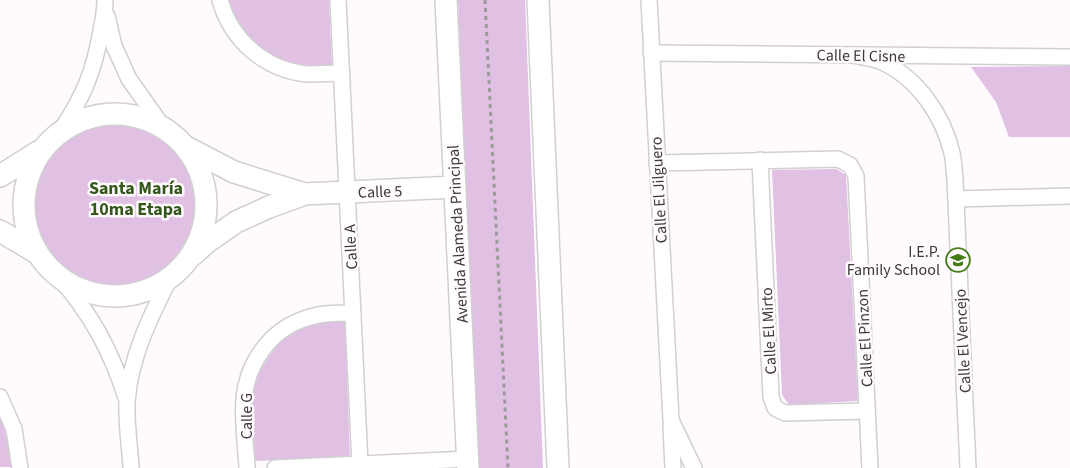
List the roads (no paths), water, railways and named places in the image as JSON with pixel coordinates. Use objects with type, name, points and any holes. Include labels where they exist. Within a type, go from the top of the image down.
[{"type":"street","points":[[220,0],[228,22],[236,35],[260,57],[290,71],[306,74],[342,72]]},
{"type":"street","name":"Calle A","points":[[338,0],[360,464]]},
{"type":"street","name":"Avenida Alameda Principal","points":[[446,0],[468,464]]},
{"type":"street","points":[[538,0],[558,468]]},
{"type":"street","name":"Calle El Jilguero","points":[[649,0],[671,420]]},
{"type":"street","points":[[105,5],[114,46],[129,79],[163,127]]},
{"type":"street","points":[[105,5],[96,60],[86,89],[62,129],[41,150],[32,164],[27,178],[23,209],[25,224],[37,253],[77,299],[102,337],[120,379],[127,402],[131,468]]},
{"type":"street","name":"Calle El Cisne","points":[[651,53],[1070,57]]},
{"type":"street","name":"Calle El Vencejo","points":[[853,55],[880,61],[916,87],[932,105],[945,129],[952,154],[956,199],[968,468]]},
{"type":"street","points":[[58,276],[84,291],[98,295],[113,296],[143,292],[157,286],[170,278],[190,257],[203,231],[206,202],[204,187],[194,159],[176,136],[163,127],[135,115],[105,114],[90,116],[62,129]]},
{"type":"street","name":"Calle 5","points":[[186,147],[234,172],[304,194]]},
{"type":"street","points":[[0,176],[41,150]]},
{"type":"street","name":"Calle El Pinzon","points":[[657,162],[838,159],[850,165],[856,176],[870,468]]},
{"type":"street","name":"Calle El Mirto","points":[[760,160],[771,397],[775,408],[785,413],[868,411]]},
{"type":"street","name":"Calle 5","points":[[190,257],[236,222],[304,194],[455,188]]},
{"type":"street","points":[[956,199],[1070,196]]},
{"type":"street","points":[[0,231],[37,253]]},
{"type":"street","points":[[127,402],[134,365],[144,330],[170,278]]},
{"type":"street","name":"Calle G","points":[[247,468],[243,402],[249,372],[256,358],[276,334],[296,322],[318,315],[353,313]]},
{"type":"street","points":[[0,397],[14,430],[20,468]]},
{"type":"street","points":[[671,420],[673,468]]},
{"type":"street","points":[[671,420],[694,468]]},
{"type":"street","points":[[275,468],[360,464],[468,464]]},
{"type":"place","name":"I.E.P. Family School","points":[[958,260]]},
{"type":"district","name":"Santa María 10ma Etapa","points":[[136,198]]}]
